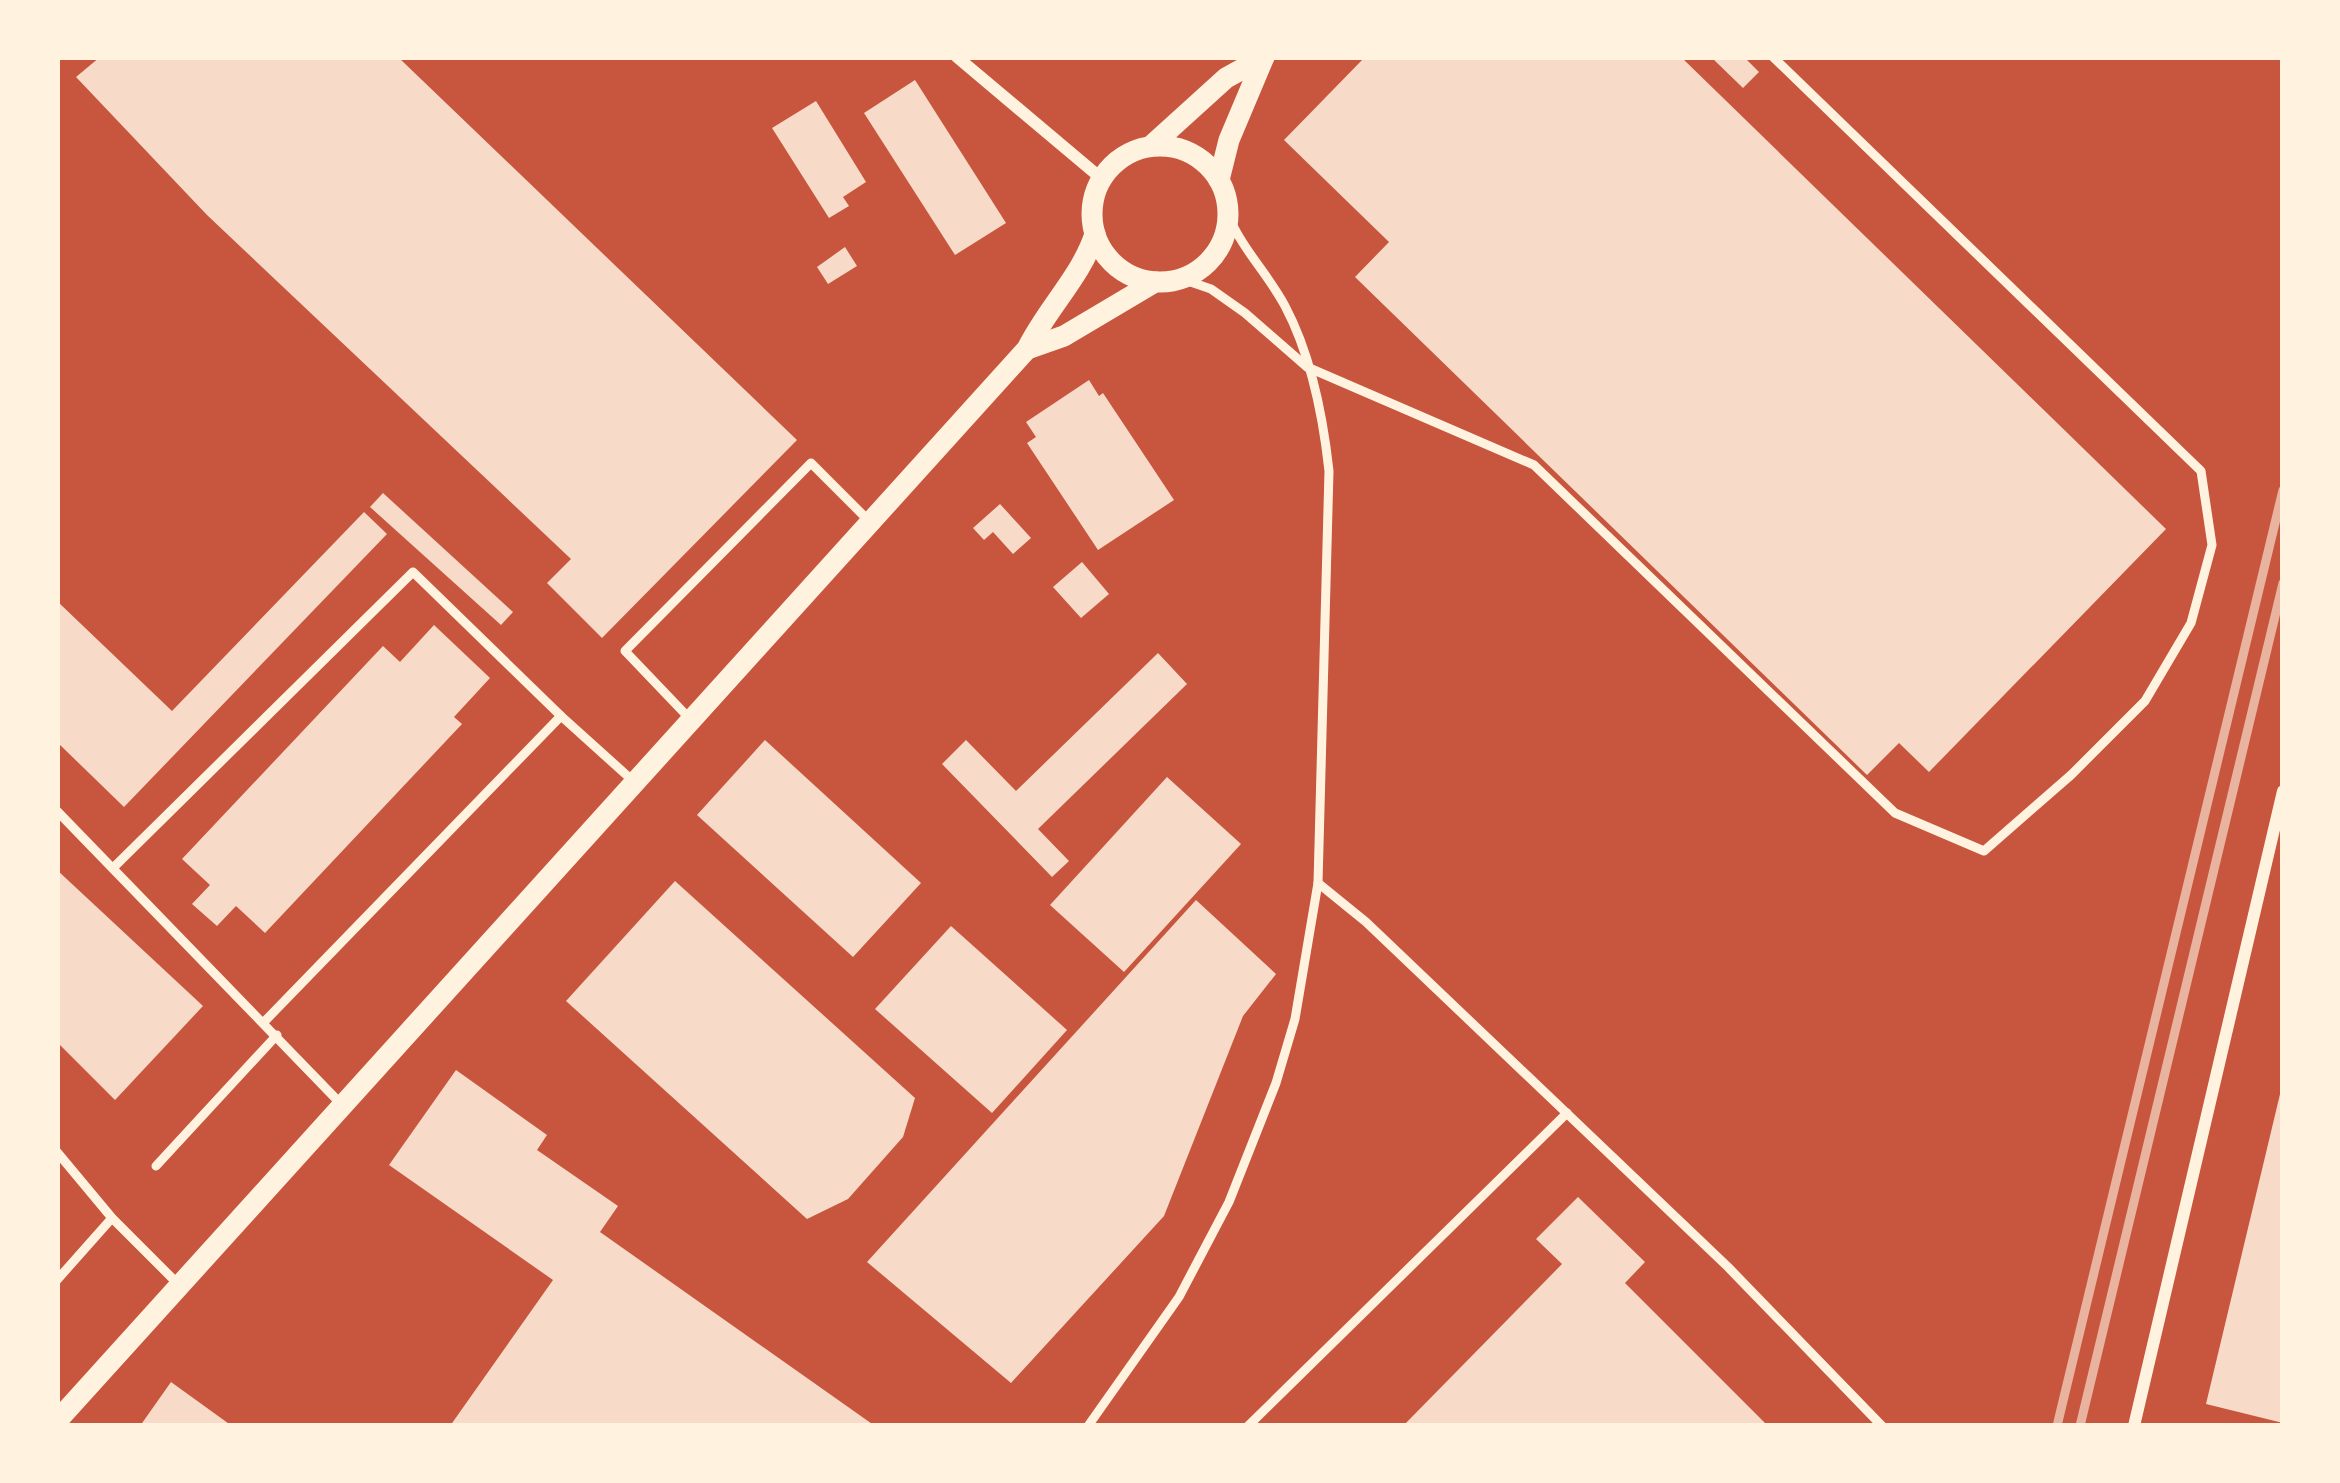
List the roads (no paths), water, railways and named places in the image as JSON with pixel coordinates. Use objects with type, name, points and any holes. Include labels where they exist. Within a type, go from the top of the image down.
[{"type":"street","points":[[956,57],[1102,179]]},
{"type":"street","points":[[1156,282],[1124,272],[1101,249],[1092,206],[1102,179],[1114,163],[1151,146],[1226,78],[1264,57]]},
{"type":"street","points":[[1027,349],[1064,336],[1156,282],[1182,279],[1215,255],[1229,217],[1220,180],[1229,140],[1264,57]]},
{"type":"street","points":[[1151,146],[1197,156],[1220,180]]},
{"type":"street","points":[[57,1420],[1027,349],[1043,317],[1081,268],[1095,234]]},
{"type":"street","points":[[2134,1426],[2283,791]]},
{"type":"lane","points":[[1182,279],[1210,289],[1245,313],[1307,367],[1534,465],[1895,813],[1984,851],[2071,775],[2145,700],[2191,623],[2212,545],[2201,471],[1773,57]]},
{"type":"lane","points":[[1088,1426],[1178,1297],[1229,1202],[1276,1083],[1295,1019],[1318,883],[1329,471],[1324,418],[1285,306],[1240,244],[1229,217]]},
{"type":"lane","points":[[691,719],[625,651],[812,463],[870,522]]},
{"type":"lane","points":[[112,868],[413,572],[634,782]]},
{"type":"lane","points":[[264,1022],[561,716]]},
{"type":"lane","points":[[57,811],[341,1104]]},
{"type":"lane","points":[[1318,883],[1366,922],[1728,1267],[1882,1426]]},
{"type":"lane","points":[[156,1166],[277,1035]]},
{"type":"lane","points":[[1248,1426],[1567,1113]]},
{"type":"lane","points":[[57,1152],[112,1218],[178,1284]]},
{"type":"lane","points":[[57,1280],[112,1218]]},
{"type":"railway","points":[[2057,1426],[2283,490]]},
{"type":"railway","points":[[2080,1426],[2283,583]]}]
